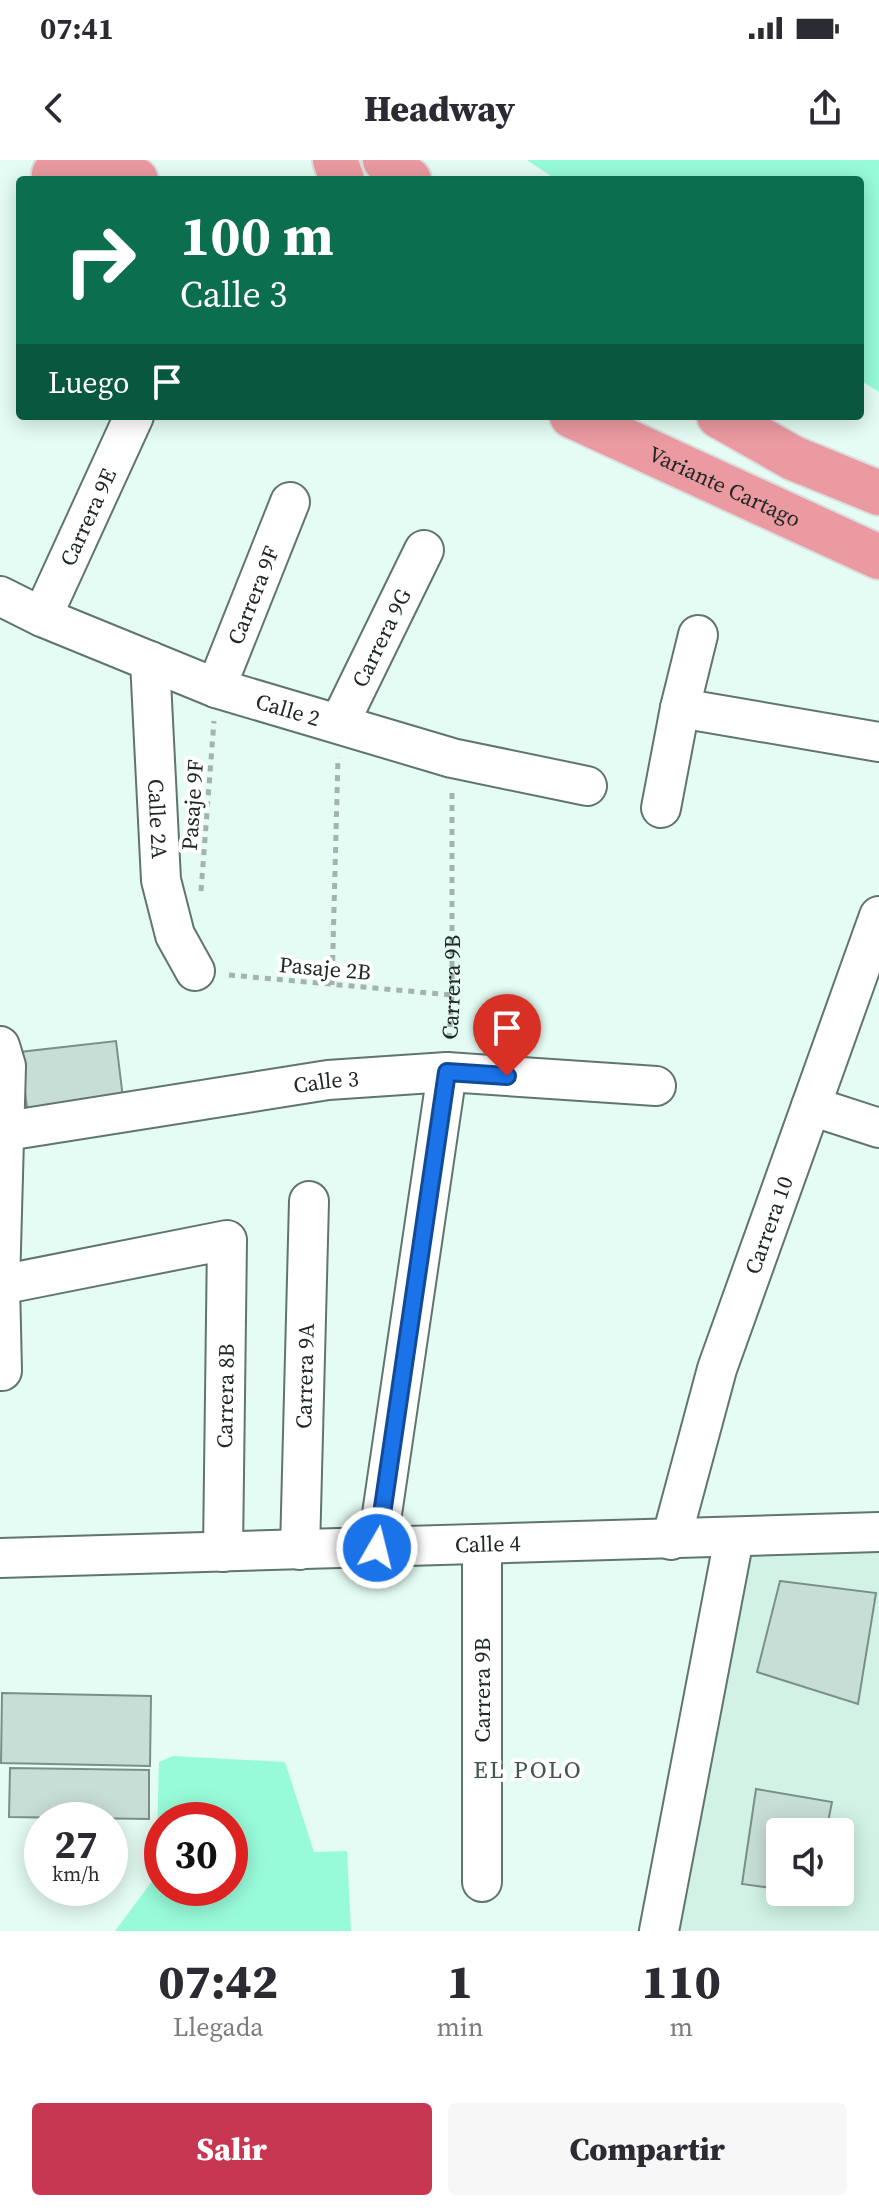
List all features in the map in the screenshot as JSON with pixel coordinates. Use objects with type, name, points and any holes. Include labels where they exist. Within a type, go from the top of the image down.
[{"type":"highway","points":[[385,160],[404,176]]},
{"type":"highway","points":[[48,171],[116,170],[128,176]]},
{"type":"highway","name":"Variante Cartago","points":[[581,420],[879,557]]},
{"type":"highway","points":[[726,420],[793,458],[879,493]]},
{"type":"street","name":"Carrera 9E","points":[[42,617],[132,420]]},
{"type":"street","name":"Carrera 9F","points":[[216,688],[290,502]]},
{"type":"street","name":"Carrera 9G","points":[[339,724],[424,550]]},
{"type":"street","name":"Calle 2","points":[[0,596],[42,617],[216,688],[452,758],[587,786]]},
{"type":"street","points":[[661,808],[698,635]]},
{"type":"street","name":"Calle 2A","points":[[150,661],[161,880],[175,935],[195,971]]},
{"type":"street","points":[[680,708],[879,742]]},
{"type":"street","name":"Carrera 10","points":[[671,1540],[717,1369],[879,916]]},
{"type":"street","points":[[0,1046],[6,1066],[0,1285],[2,1371]]},
{"type":"street","name":"Calle 3","points":[[3,1132],[328,1080],[447,1072],[656,1086]]},
{"type":"street","name":"Carrera 9B","points":[[377,1548],[447,1072]]},
{"type":"street","points":[[811,1106],[879,1128]]},
{"type":"street","name":"Carrera 9A","points":[[300,1550],[309,1201]]},
{"type":"street","name":"Carrera 8B","points":[[0,1285],[227,1240],[223,1552]]},
{"type":"street","name":"Calle 4","points":[[0,1558],[879,1532]]},
{"type":"street","points":[[659,1931],[734,1538]]},
{"type":"street","name":"Carrera 9B","points":[[482,1545],[482,1882]]},
{"type":"path","name":"Pasaje 9F","points":[[201,893],[216,688]]},
{"type":"path","points":[[332,985],[339,724]]},
{"type":"path","name":"Carrera 9B","points":[[447,1072],[452,995],[452,758]]},
{"type":"path","name":"Pasaje 2B","points":[[195,971],[452,995]]},
{"type":"shaded area","points":[[879,1532],[879,1931],[659,1931],[734,1538]]},
{"type":"green space","points":[[527,160],[879,160],[879,392],[864,383],[864,176],[551,176]]},
{"type":"green space","points":[[173,1756],[285,1762],[314,1852],[347,1851],[351,1931],[115,1931],[144,1892],[144,1906],[248,1906],[248,1802],[158,1802],[159,1762]]},
{"type":"building","points":[[116,1041],[123,1098],[27,1108],[20,1052]]},
{"type":"building","points":[[780,1581],[876,1593],[858,1704],[757,1672]]},
{"type":"building","points":[[2,1693],[151,1696],[150,1766],[1,1763]]},
{"type":"building","points":[[10,1768],[149,1770],[149,1802],[144,1802],[144,1819],[128,1819],[128,1802],[24,1802],[24,1817],[9,1817]]},
{"type":"building","points":[[756,1789],[832,1802],[829,1818],[766,1818],[766,1887],[742,1884]]},
{"type":"district","name":"EL POLO","points":[[528,1770]]},
{"type":"route","points":[[377,1548],[447,1072],[507,1076]]}]
